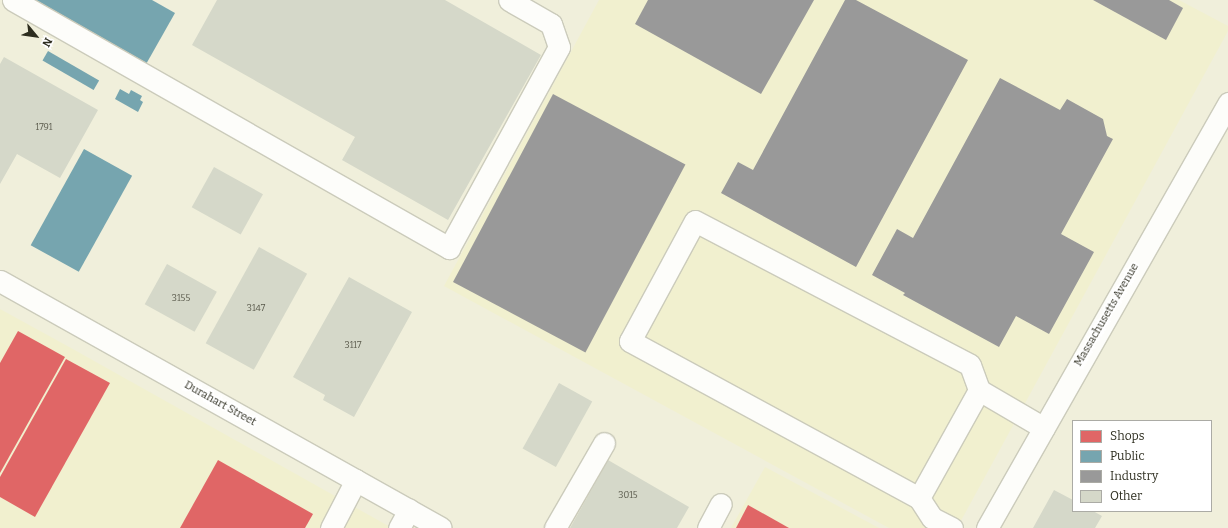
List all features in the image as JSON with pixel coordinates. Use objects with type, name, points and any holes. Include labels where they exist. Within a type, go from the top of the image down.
[{"type":"street","points":[[13,0],[449,248],[559,47],[551,24],[509,0]]},
{"type":"street","name":"Massachusetts Avenue","points":[[987,528],[1228,103]]},
{"type":"street","points":[[952,528],[932,518],[919,498],[630,341],[695,221],[970,365],[979,390],[1044,428]]},
{"type":"street","name":"Durahart Street","points":[[0,281],[441,528]]},
{"type":"street","points":[[919,498],[979,390]]},
{"type":"street","points":[[554,528],[604,443]]},
{"type":"street","points":[[330,528],[356,480]]},
{"type":"street","points":[[708,528],[721,504]]},
{"type":"street","points":[[399,528],[409,510]]},
{"type":"shaded area","points":[[599,0],[1179,0],[1228,26],[1228,31],[957,528],[889,528],[444,286]]},
{"type":"shaded area","points":[[0,309],[71,348],[392,528],[0,528]]},
{"type":"shaded area","points":[[765,467],[879,528],[731,528]]},
{"type":"building: Shops","points":[[18,331],[65,357],[0,473],[0,363]]},
{"type":"building: Shops","points":[[66,359],[110,383],[35,517],[0,497],[0,477]]},
{"type":"building: Shops","points":[[218,460],[313,514],[305,528],[180,528]]},
{"type":"building: Shops","points":[[748,505],[789,528],[736,528]]},
{"type":"building: Public","points":[[26,0],[152,0],[175,13],[145,66]]},
{"type":"building: Public","points":[[48,51],[99,80],[94,90],[42,61]]},
{"type":"building: Public","points":[[120,89],[129,94],[131,90],[142,96],[140,100],[143,102],[138,112],[115,99]]},
{"type":"building: Public","points":[[84,149],[132,176],[79,272],[31,245]]},
{"type":"building: Industry","points":[[648,0],[814,0],[761,94],[635,24]]},
{"type":"building: Industry","points":[[845,0],[856,0],[968,60],[856,267],[721,193],[738,162],[753,170]]},
{"type":"building: Industry","points":[[1093,0],[1169,0],[1183,8],[1166,40]]},
{"type":"building: Industry","points":[[1000,78],[1060,110],[1067,99],[1103,119],[1107,136],[1113,139],[1061,234],[1094,252],[1049,334],[1016,316],[999,347],[903,295],[905,293],[872,275],[897,229],[913,238]]},
{"type":"building: Industry","points":[[553,94],[685,164],[585,352],[453,282]]},
{"type":"building: Other","points":[[217,0],[445,0],[541,55],[448,220],[342,160],[355,137],[192,45]]},
{"type":"building: Other","points":[[4,57],[98,110],[60,178],[17,154],[0,184],[0,64]]},
{"type":"building: Other","points":[[214,167],[263,194],[241,234],[192,207]]},
{"type":"building: Other","points":[[259,247],[307,274],[254,370],[206,343]]},
{"type":"building: Other","points":[[167,264],[217,292],[195,332],[145,304]]},
{"type":"building: Other","points":[[349,277],[412,312],[354,417],[323,400],[325,395],[293,377]]},
{"type":"building: Other","points":[[559,383],[592,401],[556,467],[523,449]]},
{"type":"building: Other","points":[[608,460],[689,507],[677,528],[570,528]]},
{"type":"building: Other","points":[[1054,490],[1072,499],[1072,512],[1095,512],[1102,516],[1095,528],[1033,528]]}]
